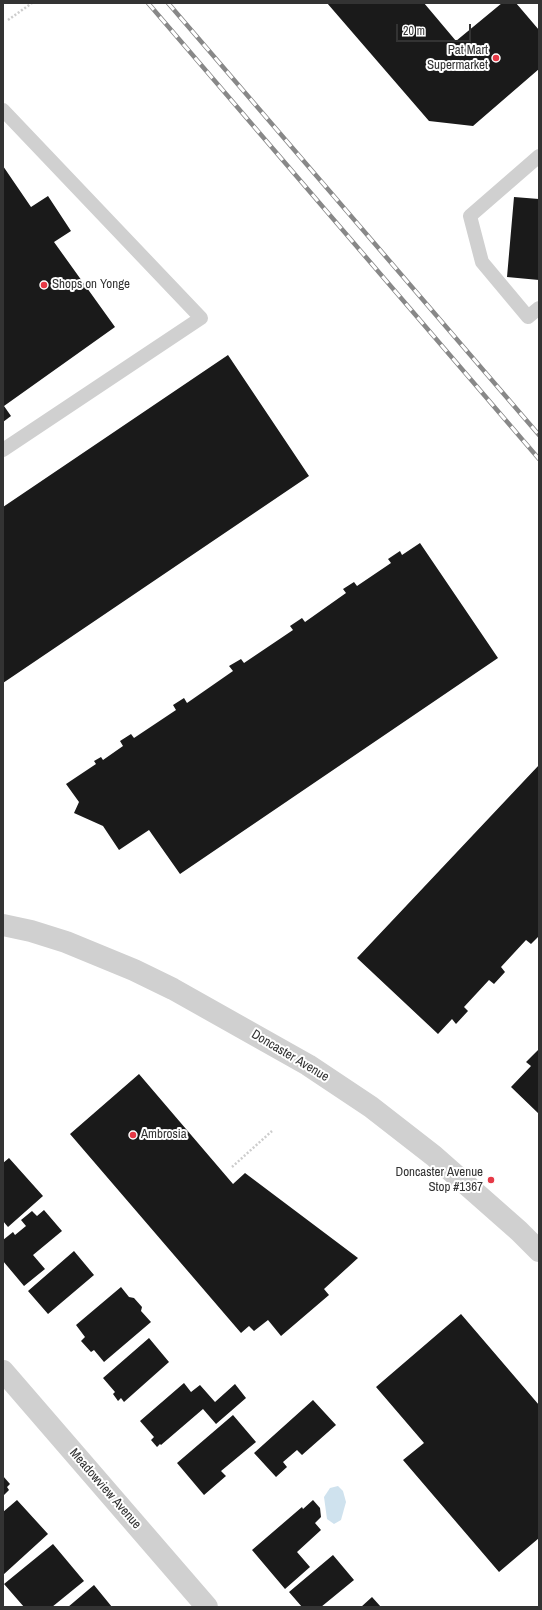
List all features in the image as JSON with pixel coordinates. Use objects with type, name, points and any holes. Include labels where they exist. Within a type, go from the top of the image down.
[{"type":"street","name":"Doncaster Avenue","points":[[3,925],[31,931],[66,942],[134,970],[173,989],[308,1066],[370,1106],[434,1156],[519,1231],[539,1251]]},
{"type":"street","name":"Meadowview Avenue","points":[[3,1370],[207,1607]]},
{"type":"lane","points":[[3,450],[201,318],[4,114]]},
{"type":"lane","points":[[539,156],[470,216],[482,262],[528,317],[539,308]]},
{"type":"path","points":[[8,20],[32,3]]},
{"type":"path","points":[[232,1167],[272,1131]]},
{"type":"water","points":[[338,1486],[343,1491],[346,1502],[341,1520],[334,1524],[327,1519],[324,1497],[330,1488]]},
{"type":"building","points":[[327,3],[424,3],[456,41],[502,3],[516,3],[539,30],[539,69],[473,126],[429,121]]},
{"type":"building","name":"Shops on Yonge","points":[[3,166],[31,207],[48,196],[71,231],[54,242],[115,327],[4,406],[11,416],[3,422]]},
{"type":"building","points":[[514,197],[539,199],[539,280],[507,277]]},
{"type":"building","points":[[228,355],[309,476],[3,683],[3,507]]},
{"type":"building","points":[[420,543],[498,658],[180,874],[149,830],[119,850],[103,826],[74,813],[79,802],[66,784],[96,764],[94,761],[101,757],[103,760],[123,746],[120,741],[131,734],[134,738],[176,710],[173,705],[184,698],[187,703],[233,671],[229,666],[241,659],[244,663],[293,630],[290,626],[302,618],[305,622],[346,593],[343,589],[354,582],[357,586],[391,563],[388,559],[400,551],[402,555]]},
{"type":"building","points":[[539,765],[539,936],[531,944],[526,940],[501,967],[505,972],[494,984],[489,980],[464,1007],[468,1011],[456,1024],[452,1019],[438,1034],[357,958]]},
{"type":"building","points":[[539,1049],[539,1114],[511,1087],[531,1066],[526,1062]]},
{"type":"building","points":[[139,1074],[233,1184],[245,1173],[358,1258],[324,1289],[329,1295],[281,1336],[268,1320],[254,1331],[249,1326],[241,1333],[70,1134]]},
{"type":"building","points":[[9,1158],[43,1196],[8,1227],[3,1221],[3,1163]]},
{"type":"building","points":[[44,1210],[62,1231],[33,1255],[45,1269],[24,1286],[3,1261],[3,1240],[13,1232],[15,1235],[26,1226],[21,1220],[32,1211],[37,1216]]},
{"type":"building","points":[[74,1251],[94,1275],[48,1314],[28,1291]]},
{"type":"building","points":[[121,1287],[129,1297],[134,1298],[142,1307],[141,1311],[151,1322],[104,1362],[94,1350],[91,1352],[81,1341],[85,1337],[76,1325]]},
{"type":"building","points":[[461,1314],[539,1405],[539,1538],[499,1572],[403,1460],[424,1443],[376,1387]]},
{"type":"building","points":[[149,1338],[169,1362],[124,1402],[121,1398],[118,1401],[113,1394],[115,1392],[103,1378]]},
{"type":"building","points":[[184,1383],[191,1392],[200,1385],[215,1402],[235,1384],[246,1398],[216,1424],[203,1409],[157,1447],[151,1440],[154,1437],[140,1421]]},
{"type":"building","points":[[313,1400],[336,1425],[302,1455],[297,1450],[283,1462],[287,1467],[276,1477],[254,1453]]},
{"type":"building","points":[[233,1415],[256,1442],[221,1471],[226,1476],[204,1495],[177,1463]]},
{"type":"building","points":[[3,1476],[10,1484],[7,1487],[9,1490],[3,1496]]},
{"type":"building","points":[[17,1500],[48,1534],[3,1575],[3,1512]]},
{"type":"building","points":[[313,1500],[320,1508],[321,1517],[315,1523],[321,1530],[297,1552],[310,1567],[285,1589],[252,1550],[302,1507],[303,1509]]},
{"type":"building","points":[[53,1544],[84,1581],[52,1607],[24,1607],[4,1584]]},
{"type":"building","points":[[333,1555],[354,1580],[321,1607],[302,1607],[289,1592]]},
{"type":"building","points":[[94,1585],[112,1607],[68,1607]]},
{"type":"building","points":[[372,1597],[381,1607],[361,1607]]},
{"type":"railway","points":[[148,3],[539,459]]},
{"type":"railway","points":[[168,3],[539,435]]},
{"type":"place","name":"Pat Mart Supermarket","points":[[496,58]]},
{"type":"place","name":"Shops on Yonge","points":[[44,285]]},
{"type":"place","name":"Ambrosia","points":[[133,1135]]},
{"type":"place","name":"Doncaster Avenue Stop #1367","points":[[491,1180]]}]
